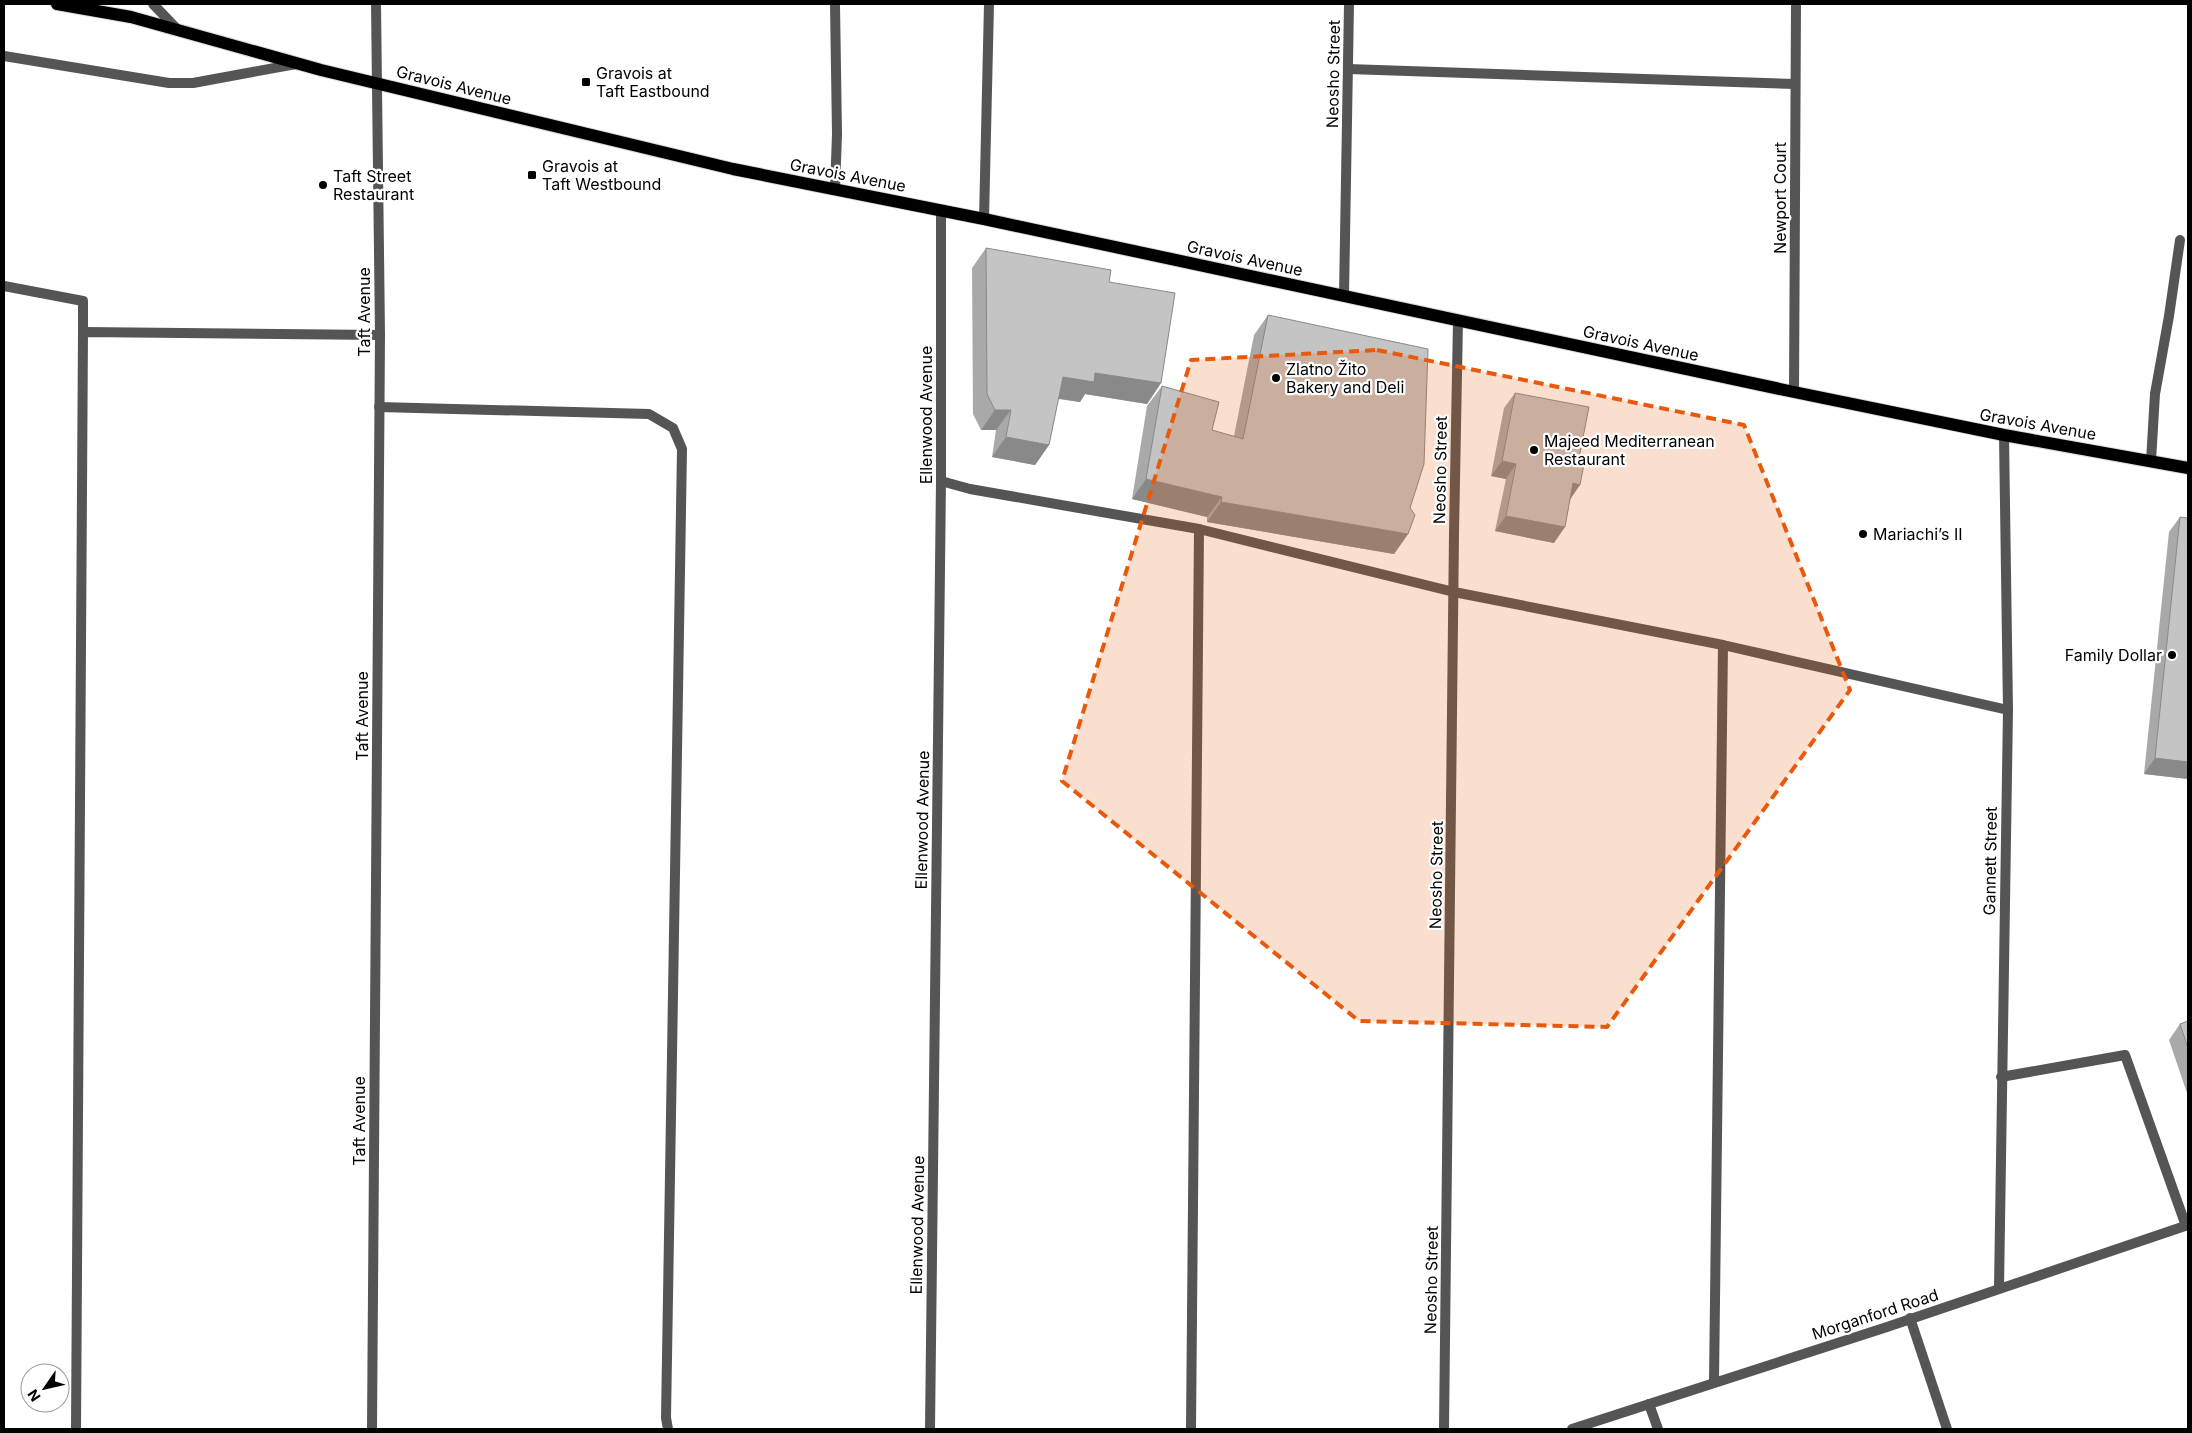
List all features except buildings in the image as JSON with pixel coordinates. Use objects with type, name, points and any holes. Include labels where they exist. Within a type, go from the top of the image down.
[{"type":"main road","name":"Gravois Avenue","points":[[57,4],[131,17],[375,83],[733,169],[984,219],[1794,392],[2004,435],[2188,468]]},
{"type":"street","points":[[153,4],[177,29]]},
{"type":"street","name":"Taft Avenue","points":[[372,1429],[380,335],[375,83],[376,4]]},
{"type":"street","points":[[835,4],[838,134],[835,189]]},
{"type":"street","points":[[984,219],[989,4]]},
{"type":"street","name":"Neosho Street","points":[[1344,296],[1349,4]]},
{"type":"street","name":"Newport Court","points":[[1794,392],[1796,4]]},
{"type":"street","name":"Gravois Avenue","points":[[4,56],[169,83],[193,83],[299,63]]},
{"type":"street","points":[[1348,69],[1796,84]]},
{"type":"street","name":"Ellenwood Avenue","points":[[930,1429],[942,481],[941,210]]},
{"type":"street","points":[[2150,461],[2154,394],[2169,316],[2180,240]]},
{"type":"street","points":[[4,286],[83,301],[76,1429]]},
{"type":"street","name":"Neosho Street","points":[[1444,1429],[1458,321]]},
{"type":"street","points":[[83,332],[380,335]]},
{"type":"street","points":[[379,406],[649,414],[673,428],[682,449],[666,1388],[668,1429]]},
{"type":"street","name":"Gannett Street","points":[[1999,1288],[2008,710],[2004,435]]},
{"type":"street","points":[[942,481],[970,489],[1200,528],[1454,592],[1723,645],[2008,710]]},
{"type":"street","points":[[1191,1429],[1200,528]]},
{"type":"street","points":[[1714,1382],[1723,645]]},
{"type":"street","points":[[2001,1078],[2125,1055],[2187,1225]]},
{"type":"street","name":"Morganford Road","points":[[1572,1429],[2187,1225]]},
{"type":"street","points":[[1910,1318],[1947,1429]]},
{"type":"street","points":[[1649,1404],[1658,1429]]},
{"type":"highlighted area","points":[[1377,350],[1744,425],[1850,690],[1607,1027],[1359,1021],[1062,781],[1191,360]]},
{"type":"place","name":"Gravois at Taft Eastbound","points":[[586,82]]},
{"type":"place","name":"Gravois at Taft Westbound","points":[[532,175]]},
{"type":"place","name":"Taft Street Restaurant","points":[[323,185]]},
{"type":"place","name":"Zlatno Žito Bakery and Deli","points":[[1276,378]]},
{"type":"place","name":"Majeed Mediterranean Restaurant","points":[[1534,450]]},
{"type":"place","name":"Mariachi’s II","points":[[1863,534]]},
{"type":"place","name":"Family Dollar","points":[[2172,655]]}]
